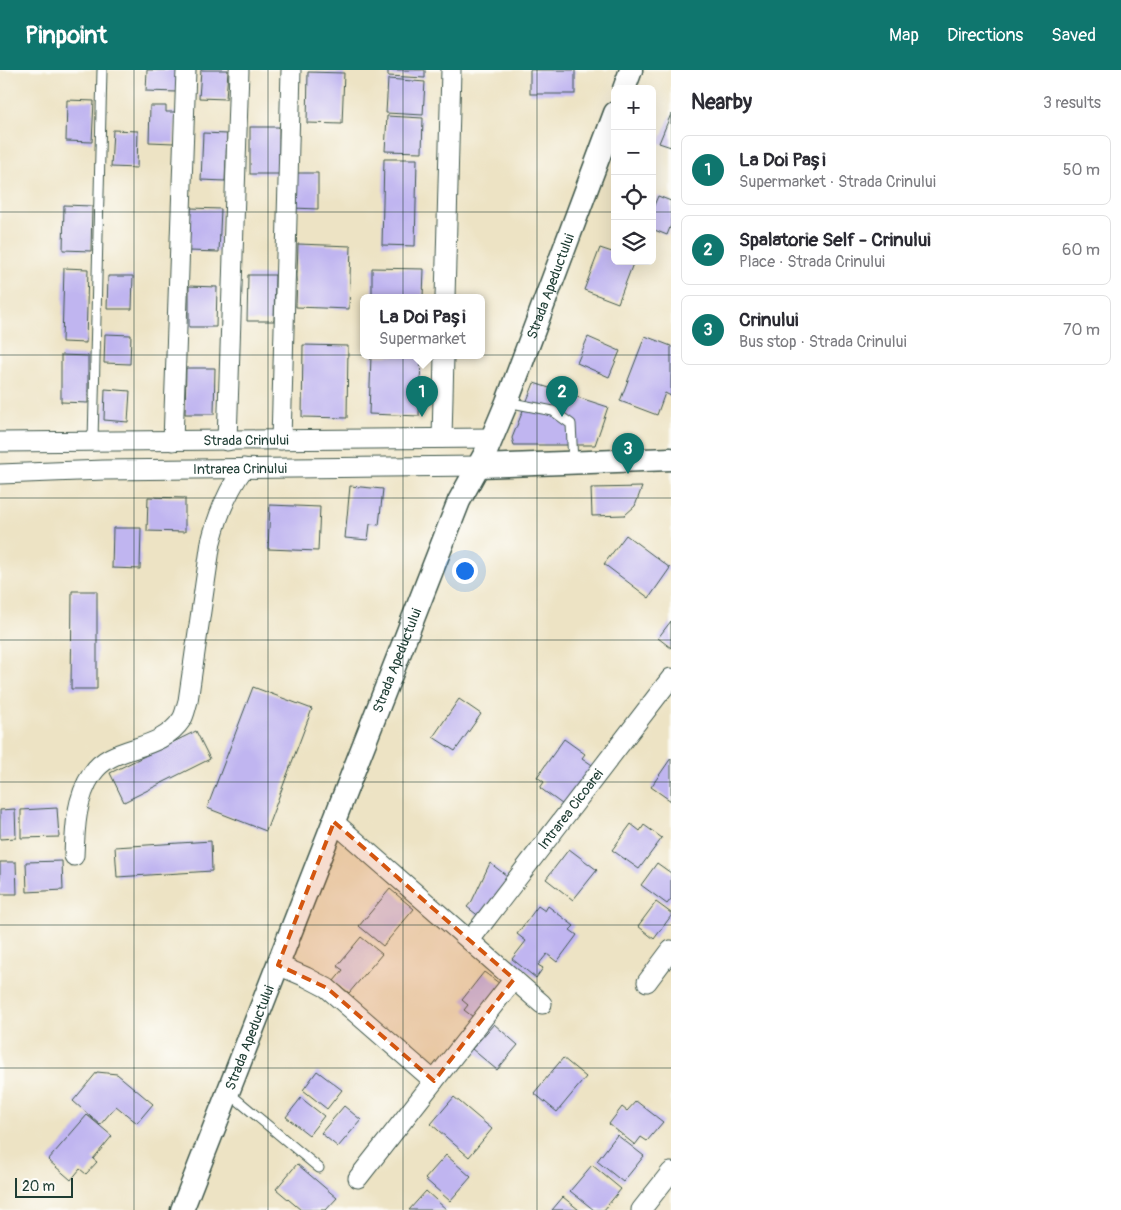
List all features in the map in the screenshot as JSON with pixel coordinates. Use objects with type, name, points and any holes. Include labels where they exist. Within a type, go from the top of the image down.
[{"type":"street","points":[[173,441],[186,70]]},
{"type":"street","points":[[227,441],[239,70]]},
{"type":"street","points":[[281,440],[291,70]]},
{"type":"street","points":[[445,294],[451,70]]},
{"type":"street","points":[[625,85],[631,70]]},
{"type":"street","name":"Strada Apeductului","points":[[182,1210],[459,501],[480,466],[507,402],[611,124]]},
{"type":"street","points":[[442,438],[444,359]]},
{"type":"street","name":"Strada Crinului","points":[[0,442],[492,438]]},
{"type":"street","points":[[480,466],[671,459]]},
{"type":"street","name":"Intrarea Crinului","points":[[0,474],[104,470],[480,466]]},
{"type":"street","points":[[74,856],[75,821],[82,795],[92,773],[106,759],[155,742],[172,732],[183,718],[188,701],[211,542],[217,516],[232,484],[244,468]]},
{"type":"street","name":"Intrarea Cicoarei","points":[[470,940],[671,678]]},
{"type":"street","points":[[334,822],[542,1004]]},
{"type":"street","points":[[647,982],[671,950]]},
{"type":"street","points":[[278,965],[327,988],[434,1081]]},
{"type":"street","points":[[358,1178],[514,979]]},
{"type":"street","points":[[641,1210],[671,1172]]},
{"type":"lane","points":[[93,441],[102,70]]},
{"type":"lane","points":[[507,402],[553,411],[571,424],[573,462]]},
{"type":"lane","points":[[229,1092],[319,1168]]},
{"type":"highlighted area","points":[[334,822],[514,979],[434,1081],[327,988],[278,965]]},
{"type":"building","points":[[147,70],[178,70],[177,92],[146,91]]},
{"type":"building","points":[[201,70],[228,70],[226,99],[199,98]]},
{"type":"building","points":[[388,70],[425,70],[425,78],[388,76]]},
{"type":"building","points":[[530,70],[575,70],[575,94],[530,94]]},
{"type":"building","points":[[308,72],[344,73],[342,124],[307,123]]},
{"type":"building","points":[[388,79],[425,82],[423,115],[386,113]]},
{"type":"building","points":[[67,100],[94,101],[92,142],[66,141]]},
{"type":"building","points":[[150,106],[166,106],[166,112],[176,112],[174,143],[149,142]]},
{"type":"building","points":[[671,114],[671,147],[659,143]]},
{"type":"building","points":[[387,116],[423,118],[422,152],[385,151]]},
{"type":"building","points":[[250,127],[279,127],[279,174],[250,174]]},
{"type":"building","points":[[113,130],[138,131],[137,168],[111,167]]},
{"type":"building","points":[[203,133],[227,134],[225,181],[201,180]]},
{"type":"building","points":[[384,159],[417,159],[415,246],[382,245]]},
{"type":"building","points":[[294,173],[318,173],[318,209],[293,208]]},
{"type":"building","points":[[658,196],[671,201],[671,225],[667,235],[656,231],[656,201]]},
{"type":"building","points":[[64,205],[92,206],[91,251],[63,250]]},
{"type":"building","points":[[191,208],[221,209],[219,252],[189,251]]},
{"type":"building","points":[[298,244],[351,246],[349,309],[296,307]]},
{"type":"building","points":[[600,248],[611,252],[611,265],[632,265],[618,303],[584,290]]},
{"type":"building","points":[[64,268],[88,269],[86,343],[62,342]]},
{"type":"building","points":[[372,268],[424,269],[423,294],[372,294]]},
{"type":"building","points":[[248,275],[275,275],[274,321],[247,321]]},
{"type":"building","points":[[108,276],[133,276],[132,309],[107,309]]},
{"type":"building","points":[[189,286],[217,287],[216,327],[189,327]]},
{"type":"building","points":[[105,334],[131,335],[130,364],[104,363]]},
{"type":"building","points":[[645,336],[671,346],[671,396],[665,393],[657,415],[620,401]]},
{"type":"building","points":[[588,337],[620,351],[609,377],[577,363]]},
{"type":"building","points":[[303,345],[348,346],[347,418],[302,417]]},
{"type":"building","points":[[61,355],[88,356],[88,403],[61,402]]},
{"type":"building","points":[[371,359],[421,359],[419,416],[369,414]]},
{"type":"building","points":[[186,368],[215,368],[214,414],[185,414]]},
{"type":"building","points":[[534,383],[608,407],[595,445],[514,445],[512,438]]},
{"type":"building","points":[[105,389],[130,391],[128,422],[104,420]]},
{"type":"building","points":[[350,486],[383,489],[379,525],[370,524],[368,540],[345,538]]},
{"type":"building","points":[[642,487],[635,506],[625,515],[592,516],[591,488]]},
{"type":"building","points":[[148,497],[185,498],[185,532],[147,531]]},
{"type":"building","points":[[270,505],[320,507],[318,551],[268,549]]},
{"type":"building","points":[[113,528],[141,528],[140,569],[112,568]]},
{"type":"building","points":[[626,535],[670,568],[649,598],[604,564]]},
{"type":"building","points":[[72,591],[97,591],[97,689],[71,689]]},
{"type":"building","points":[[671,621],[671,648],[658,638]]},
{"type":"building","points":[[253,687],[312,709],[266,831],[207,808]]},
{"type":"building","points":[[459,699],[481,714],[455,751],[433,737]]},
{"type":"building","points":[[196,731],[210,759],[124,802],[110,773]]},
{"type":"building","points":[[564,739],[585,754],[582,758],[595,767],[566,807],[540,788],[544,782],[537,777]]},
{"type":"building","points":[[671,758],[671,801],[651,787]]},
{"type":"building","points":[[57,808],[59,837],[21,838],[21,810]]},
{"type":"building","points":[[15,809],[16,838],[0,839],[0,810]]},
{"type":"building","points":[[631,824],[640,831],[644,825],[662,838],[639,869],[612,850]]},
{"type":"building","points":[[211,841],[212,871],[117,877],[115,847]]},
{"type":"building","points":[[569,849],[597,870],[573,900],[546,879]]},
{"type":"building","points":[[62,861],[63,890],[27,892],[26,862]]},
{"type":"building","points":[[0,862],[16,862],[17,894],[0,894]]},
{"type":"building","points":[[490,863],[511,879],[480,917],[467,907],[472,901]]},
{"type":"building","points":[[657,863],[671,873],[671,899],[667,904],[641,885]]},
{"type":"building","points":[[390,889],[414,909],[383,946],[359,926]]},
{"type":"building","points":[[656,902],[671,913],[671,916],[654,939],[638,926]]},
{"type":"building","points":[[538,906],[545,911],[548,906],[574,926],[570,930],[577,935],[557,962],[547,954],[538,965],[543,968],[536,978],[512,959],[526,941],[517,934]]},
{"type":"building","points":[[361,937],[382,954],[349,993],[334,981],[343,970],[337,966]]},
{"type":"building","points":[[484,972],[503,986],[477,1020],[464,1010],[468,1005],[462,1000]]},
{"type":"building","points":[[494,1024],[518,1045],[497,1070],[472,1049]]},
{"type":"building","points":[[563,1058],[586,1077],[557,1112],[534,1093]]},
{"type":"building","points":[[317,1071],[342,1090],[327,1109],[303,1090]]},
{"type":"building","points":[[97,1072],[117,1074],[153,1104],[137,1123],[116,1106],[100,1125],[73,1101]]},
{"type":"building","points":[[454,1097],[492,1129],[469,1157],[431,1124]]},
{"type":"building","points":[[301,1098],[324,1116],[309,1135],[286,1117]]},
{"type":"building","points":[[636,1101],[663,1122],[647,1141],[641,1137],[635,1145],[609,1124],[622,1107],[627,1111]]},
{"type":"building","points":[[344,1106],[361,1120],[338,1147],[321,1133]]},
{"type":"building","points":[[87,1115],[112,1136],[93,1159],[97,1162],[86,1174],[80,1169],[71,1180],[48,1160]]},
{"type":"building","points":[[617,1135],[644,1156],[623,1182],[597,1161]]},
{"type":"building","points":[[446,1155],[471,1177],[450,1201],[425,1179]]},
{"type":"building","points":[[297,1164],[337,1198],[326,1210],[301,1210],[276,1189]]},
{"type":"building","points":[[592,1165],[621,1189],[604,1210],[594,1210],[570,1191]]},
{"type":"building","points":[[426,1191],[447,1210],[409,1210]]},
{"type":"building","points":[[563,1197],[579,1210],[552,1210]]},
{"type":"place","name":"La Doi Pași","points":[[422,417]]},
{"type":"place","name":"Spalatorie Self - Crinului","points":[[562,417]]},
{"type":"place","name":"Crinului","points":[[628,474]]}]
